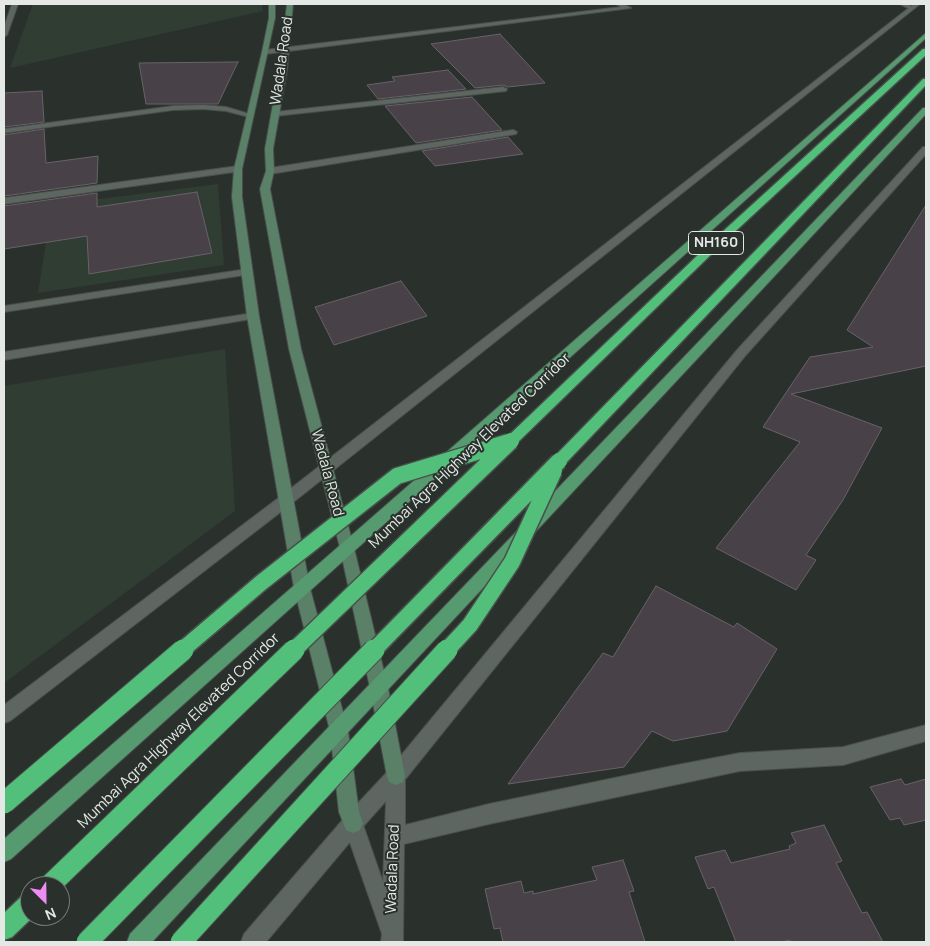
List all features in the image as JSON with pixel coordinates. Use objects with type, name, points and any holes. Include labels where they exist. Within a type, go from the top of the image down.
[{"type":"highway","name":"Mumbai Agra Highway Elevated Corridor","points":[[58,876],[723,237],[926,50]]},
{"type":"highway","name":"NH160","points":[[559,461],[926,81]]},
{"type":"highway","points":[[4,803],[262,582],[397,476],[511,441]]},
{"type":"highway","points":[[87,942],[559,461]]},
{"type":"highway","points":[[181,942],[470,625],[512,562],[559,461]]},
{"type":"highway","points":[[4,929],[20,914]]},
{"type":"main road","name":"Wadala Road","points":[[272,4],[272,18],[265,52],[238,169],[237,198],[253,316],[286,500]]},
{"type":"main road","name":"Wadala Road","points":[[290,4],[285,49],[268,149],[270,171],[265,189],[295,349],[347,548],[380,688],[396,776]]},
{"type":"main road","points":[[4,852],[926,35]]},
{"type":"main road","points":[[138,942],[926,110]]},
{"type":"main road","points":[[286,500],[302,588],[339,731],[349,812],[353,823]]},
{"type":"street","points":[[4,35],[15,4]]},
{"type":"street","points":[[265,52],[628,8],[619,4]]},
{"type":"street","points":[[4,716],[286,500],[911,5]]},
{"type":"street","points":[[275,114],[503,90]]},
{"type":"street","points":[[4,132],[173,108],[226,109],[249,115]]},
{"type":"street","points":[[270,171],[513,132]]},
{"type":"street","points":[[252,942],[353,823],[396,776],[741,353],[926,149]]},
{"type":"street","points":[[4,201],[238,169]]},
{"type":"street","points":[[4,310],[247,272]]},
{"type":"street","points":[[4,356],[253,316]]},
{"type":"street","points":[[394,837],[489,814],[740,762],[843,756],[926,732]]},
{"type":"street","name":"Wadala Road","points":[[392,938],[396,776]]},
{"type":"street","points":[[353,823],[392,938]]},
{"type":"shaded area","points":[[33,4],[262,4],[263,11],[10,68]]},
{"type":"shaded area","points":[[218,184],[224,265],[38,293],[52,205]]},
{"type":"shaded area","points":[[225,349],[235,511],[4,683],[4,386]]},
{"type":"building","points":[[500,34],[545,83],[475,88],[431,44]]},
{"type":"building","points":[[238,62],[218,104],[146,104],[139,63]]},
{"type":"building","points":[[448,70],[466,89],[378,99],[367,85],[395,81],[392,77]]},
{"type":"building","points":[[42,91],[44,122],[4,127],[4,93]]},
{"type":"building","points":[[472,97],[502,130],[416,143],[385,106]]},
{"type":"building","points":[[44,129],[46,163],[98,156],[97,183],[4,196],[4,135]]},
{"type":"building","points":[[508,137],[523,154],[435,166],[422,151]]},
{"type":"building","points":[[197,192],[212,253],[89,274],[87,236],[4,249],[4,206],[97,193],[97,207]]},
{"type":"building","points":[[926,205],[926,366],[791,394],[882,428],[843,500],[806,555],[816,560],[796,590],[716,548],[800,442],[763,427],[810,357],[873,347],[847,330]]},
{"type":"building","points":[[401,281],[427,316],[334,345],[315,307]]},
{"type":"building","points":[[656,586],[734,627],[737,623],[777,649],[727,731],[673,741],[652,731],[624,767],[508,784],[603,653],[613,657]]},
{"type":"building","points":[[901,779],[905,785],[926,779],[926,820],[904,825],[900,818],[890,820],[870,787]]},
{"type":"building","points":[[824,825],[842,861],[836,863],[862,913],[867,912],[883,942],[791,942],[790,940],[781,942],[736,942],[714,887],[708,889],[695,857],[725,850],[731,863],[790,849],[789,846],[796,843],[791,833]]},
{"type":"building","points":[[623,860],[634,891],[629,892],[645,942],[503,942],[500,928],[494,929],[485,889],[521,881],[524,893],[533,891],[533,894],[597,880],[592,867]]}]
